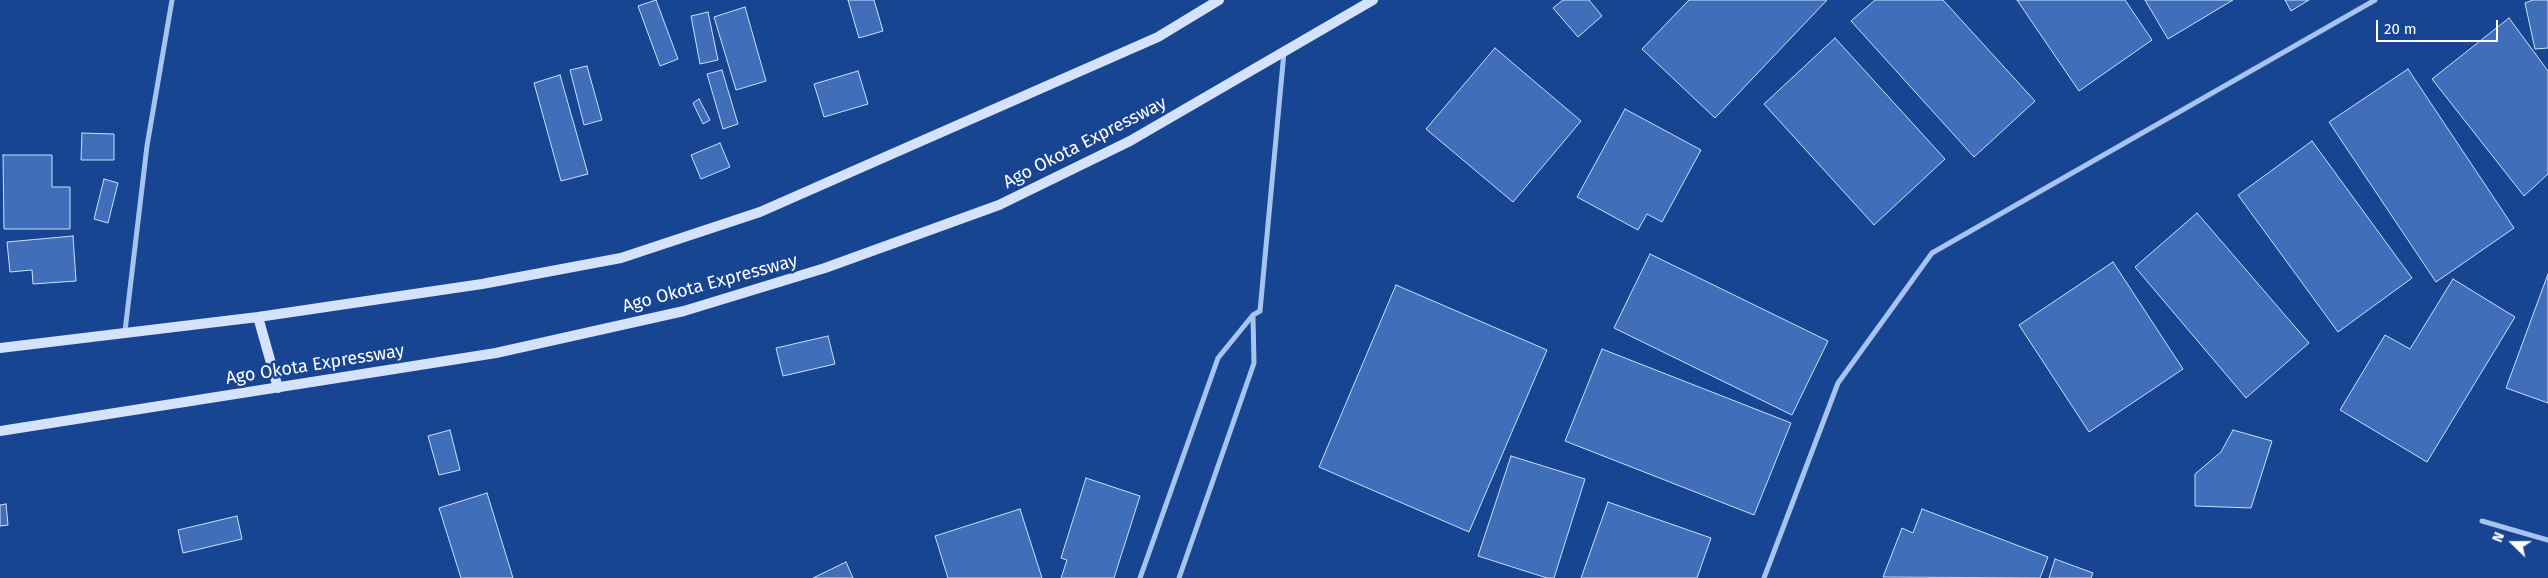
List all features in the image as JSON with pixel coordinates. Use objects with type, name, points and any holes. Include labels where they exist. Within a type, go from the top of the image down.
[{"type":"main road","points":[[0,348],[124,331],[258,316],[482,284],[621,258],[760,212],[1158,37],[1219,0]]},
{"type":"main road","name":"Ago Okota Expressway","points":[[0,431],[496,353],[684,311],[825,268],[999,205],[1130,141],[1372,0]]},
{"type":"main road","points":[[258,316],[278,388]]},
{"type":"street","points":[[124,331],[147,146],[172,0]]},
{"type":"street","points":[[1764,578],[1838,382],[1932,253],[2375,0]]},
{"type":"street","points":[[1140,578],[1218,358],[1253,315],[1260,310],[1284,51]]},
{"type":"street","points":[[1179,578],[1254,363],[1253,315]]},
{"type":"street","points":[[2482,521],[2548,540]]},
{"type":"building","points":[[656,0],[678,59],[660,66],[638,6]]},
{"type":"building","points":[[848,0],[874,0],[883,31],[859,38]]},
{"type":"building","points":[[1563,0],[1589,0],[1602,16],[1578,37],[1553,8]]},
{"type":"building","points":[[1689,0],[1827,0],[1715,118],[1642,49]]},
{"type":"building","points":[[1875,0],[1943,0],[2035,101],[1974,157],[1851,21]]},
{"type":"building","points":[[2017,0],[2125,0],[2152,40],[2079,91]]},
{"type":"building","points":[[2145,0],[2233,0],[2168,39]]},
{"type":"building","points":[[2285,0],[2309,0],[2291,11]]},
{"type":"building","points":[[2533,0],[2548,0],[2548,48],[2535,49],[2525,3]]},
{"type":"building","points":[[745,7],[766,81],[736,90],[714,17]]},
{"type":"building","points":[[708,12],[718,60],[700,64],[691,16]]},
{"type":"building","points":[[2509,18],[2548,71],[2548,174],[2524,196],[2432,79]]},
{"type":"building","points":[[1835,38],[1945,159],[1874,225],[1764,104]]},
{"type":"building","points":[[1495,48],[1581,121],[1513,202],[1426,129]]},
{"type":"building","points":[[587,66],[602,120],[584,125],[570,70]]},
{"type":"building","points":[[2408,69],[2514,228],[2436,282],[2329,122]]},
{"type":"building","points":[[722,70],[738,124],[723,129],[707,74]]},
{"type":"building","points":[[858,71],[868,104],[824,117],[814,84]]},
{"type":"building","points":[[560,75],[588,174],[561,181],[534,83]]},
{"type":"building","points":[[699,99],[710,120],[703,124],[693,103]]},
{"type":"building","points":[[1625,109],[1701,150],[1662,222],[1647,214],[1638,230],[1577,197]]},
{"type":"building","points":[[82,133],[114,134],[114,160],[81,160]]},
{"type":"building","points":[[2312,141],[2412,278],[2338,332],[2238,195]]},
{"type":"building","points":[[720,143],[730,167],[701,179],[691,155]]},
{"type":"building","points":[[3,155],[52,155],[52,187],[70,187],[70,229],[4,229]]},
{"type":"building","points":[[104,179],[118,183],[108,223],[94,219]]},
{"type":"building","points":[[2197,213],[2309,343],[2246,398],[2135,267]]},
{"type":"building","points":[[73,236],[76,281],[33,284],[32,270],[10,272],[7,242]]},
{"type":"building","points":[[1650,254],[1828,341],[1792,415],[1614,328]]},
{"type":"building","points":[[2113,262],[2183,369],[2089,432],[2019,325]]},
{"type":"building","points":[[2548,274],[2548,403],[2506,388]]},
{"type":"building","points":[[2453,279],[2515,317],[2427,462],[2340,410],[2385,335],[2410,349]]},
{"type":"building","points":[[1396,285],[1547,350],[1469,532],[1319,467]]},
{"type":"building","points":[[828,336],[835,364],[783,376],[776,348]]},
{"type":"building","points":[[1602,349],[1791,423],[1754,515],[1565,441]]},
{"type":"building","points":[[450,430],[460,470],[439,475],[428,436]]},
{"type":"building","points":[[2233,430],[2272,441],[2251,508],[2195,506],[2195,474],[2221,452]]},
{"type":"building","points":[[1511,456],[1585,479],[1554,578],[1547,578],[1478,556]]},
{"type":"building","points":[[1086,478],[1140,496],[1114,578],[1061,578],[1067,560],[1061,558]]},
{"type":"building","points":[[487,493],[513,578],[461,578],[439,508]]},
{"type":"building","points":[[1608,502],[1711,538],[1697,578],[1581,578]]},
{"type":"building","points":[[6,504],[8,525],[0,526],[0,505]]},
{"type":"building","points":[[1020,509],[1042,578],[948,578],[935,536]]},
{"type":"building","points":[[1922,509],[2048,557],[2040,578],[1883,577],[1902,528],[1913,533]]},
{"type":"building","points":[[237,516],[242,539],[183,553],[178,530]]},
{"type":"building","points":[[2055,559],[2093,573],[2091,578],[2049,578]]},
{"type":"building","points":[[846,562],[853,578],[813,578]]}]
